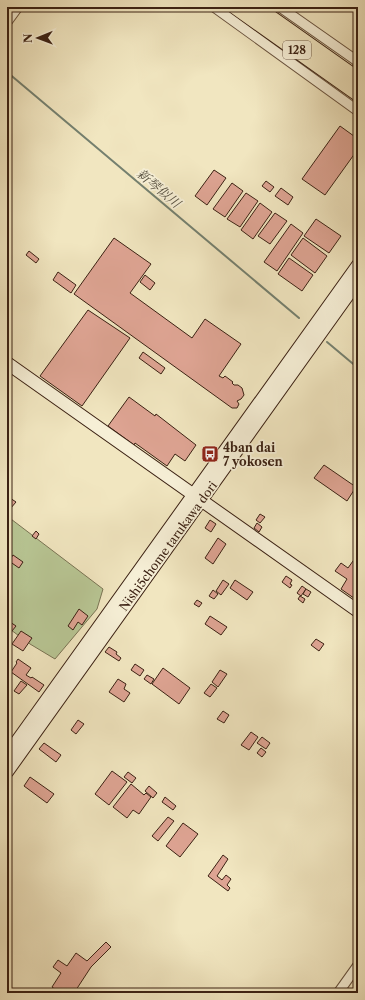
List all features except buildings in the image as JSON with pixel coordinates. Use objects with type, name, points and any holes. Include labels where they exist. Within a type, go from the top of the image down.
[{"type":"main road","name":"128","points":[[235,7],[358,94]]},
{"type":"main road","name":"128","points":[[256,7],[358,79]]},
{"type":"main road","name":"Nishi5chome tarukawa dori","points":[[7,772],[358,265]]},
{"type":"main road","name":"Nishi5chome tarukawa dori","points":[[7,755],[358,281]]},
{"type":"main road","points":[[7,363],[358,611]]},
{"type":"street","points":[[7,22],[18,7]]},
{"type":"street","points":[[214,7],[358,111]]},
{"type":"street","points":[[280,7],[357,61],[358,65]]},
{"type":"street","points":[[338,993],[358,965]]},
{"type":"green space","points":[[7,516],[103,589],[97,609],[55,659],[30,644],[7,627]]},
{"type":"waterway","name":"新琴似川","points":[[7,72],[299,318]]},
{"type":"waterway","name":"新琴似川","points":[[327,342],[358,368]]},
{"type":"place","name":"4ban dai 7 yokosen","points":[[210,454]]}]
